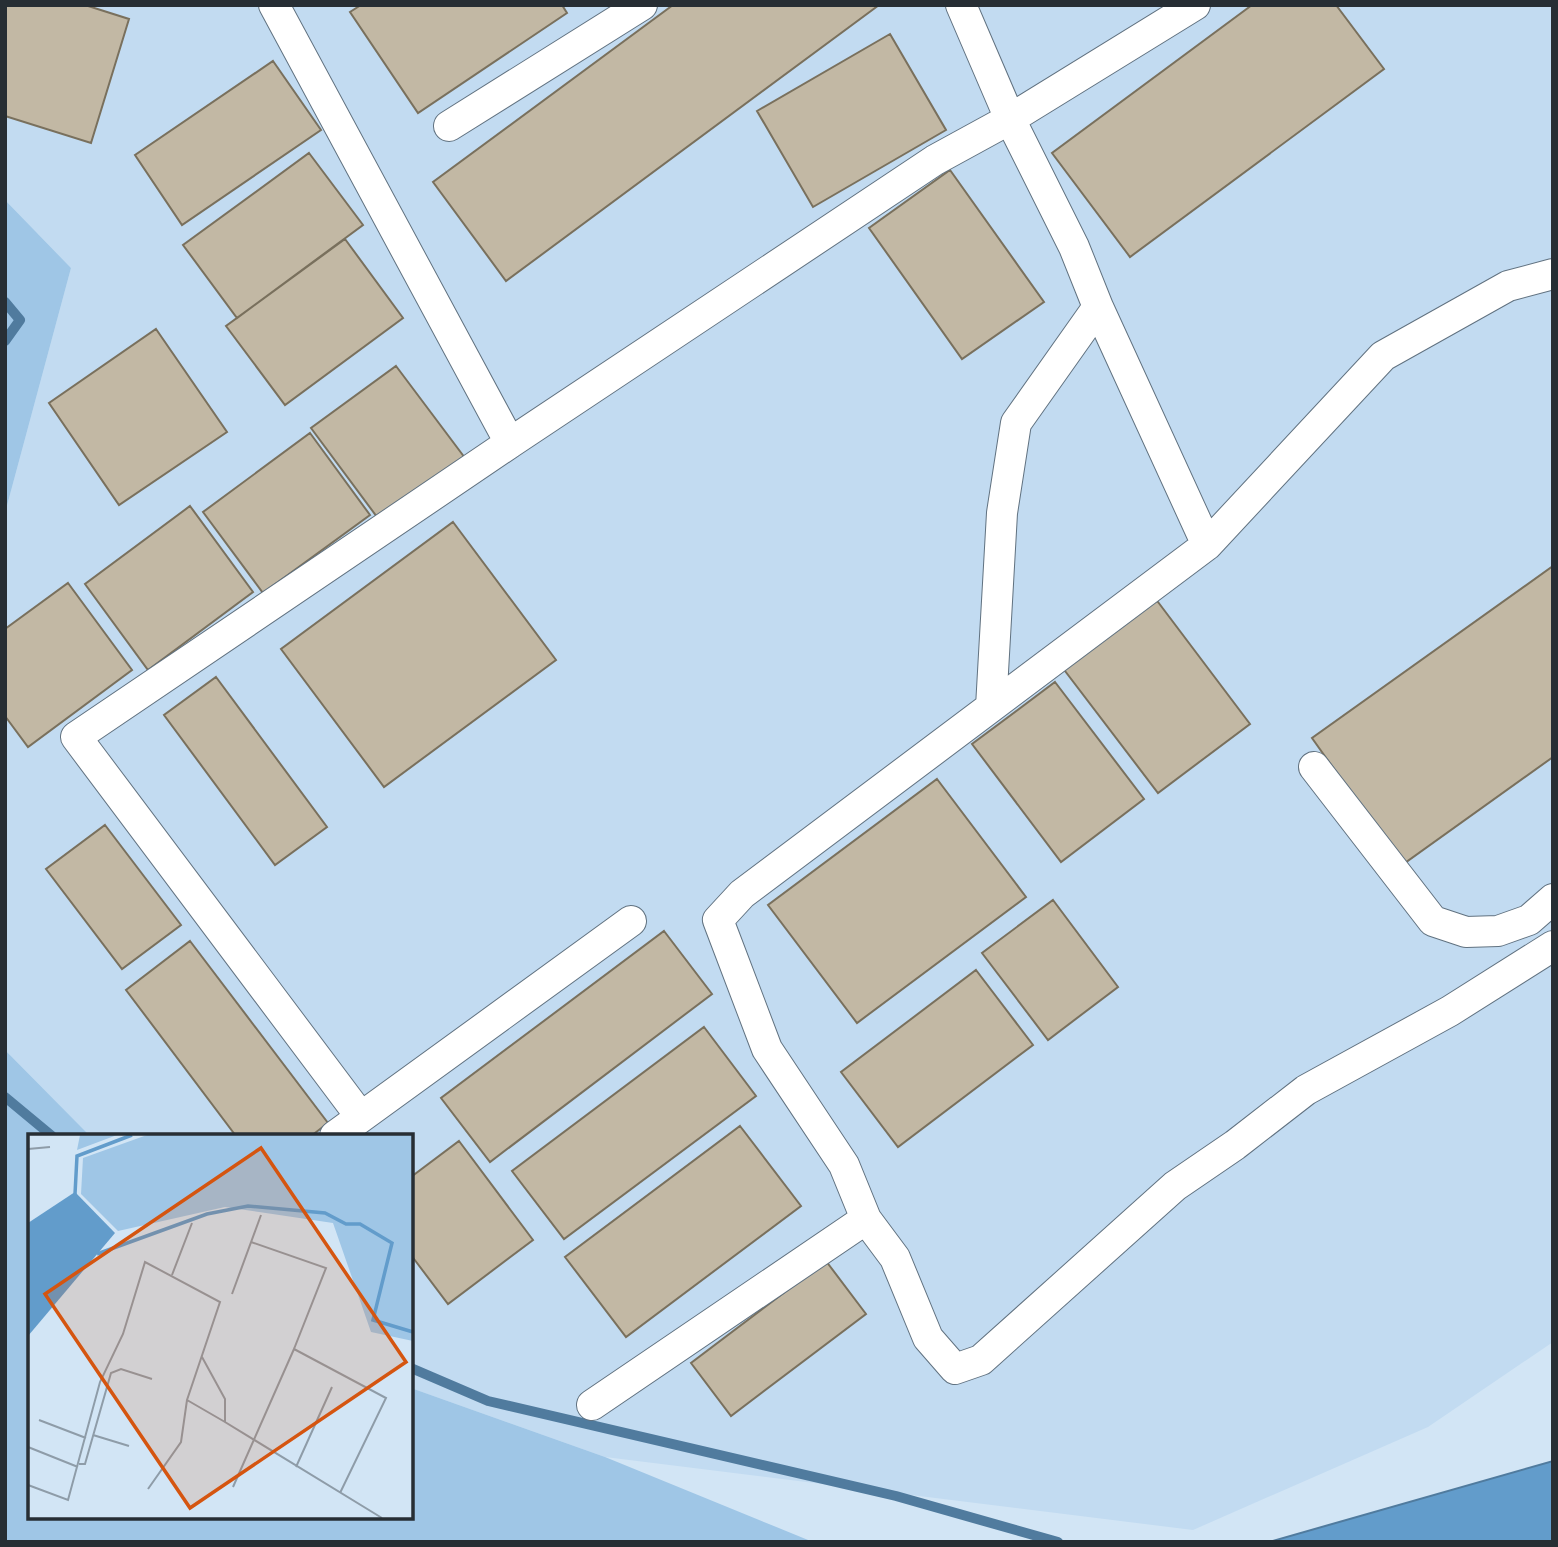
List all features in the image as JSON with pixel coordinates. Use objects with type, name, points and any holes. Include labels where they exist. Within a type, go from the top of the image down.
[{"type":"street","points":[[274,5],[510,443]]},
{"type":"street","points":[[449,126],[642,5]]},
{"type":"street","points":[[961,5],[1010,119],[1074,247],[1098,307],[1207,545]]},
{"type":"street","points":[[361,1116],[76,737],[935,160],[1010,119],[1195,5]]},
{"type":"street","points":[[1553,274],[1508,286],[1383,356],[1207,545],[742,894],[718,920],[767,1049],[844,1165],[866,1219],[895,1258],[928,1338],[956,1369],[981,1360],[1175,1186],[1235,1145],[1306,1090],[1450,1012],[1553,946]]},
{"type":"street","points":[[991,707],[1002,513],[1016,423],[1098,307]]},
{"type":"street","points":[[1314,767],[1433,921],[1466,932],[1497,931],[1528,920],[1553,899]]},
{"type":"street","points":[[338,1134],[631,921]]},
{"type":"street","points":[[592,1405],[866,1219]]},
{"type":"shaded area","points":[[5,5],[1553,5],[1553,1342],[1428,1427],[1193,1530],[605,1457],[413,1389],[413,1134],[88,1134],[5,1050],[5,513],[71,268],[5,200]]},
{"type":"shaded area","points":[[5,200],[71,268],[5,513]]},
{"type":"shaded area","points":[[5,1050],[88,1134],[28,1134],[28,1519],[413,1519],[413,1389],[605,1457],[813,1542],[5,1542]]},
{"type":"shaded area","points":[[1553,1461],[1553,1542],[1269,1542]]},
{"type":"building","points":[[5,5],[85,5],[129,19],[91,143],[5,116]]},
{"type":"building","points":[[361,5],[562,5],[567,13],[418,113],[350,12]]},
{"type":"building","points":[[673,5],[879,5],[506,281],[433,182]]},
{"type":"building","points":[[1252,5],[1336,5],[1384,69],[1130,257],[1052,153]]},
{"type":"building","points":[[890,34],[946,130],[813,207],[757,111]]},
{"type":"building","points":[[273,61],[321,130],[182,225],[135,155]]},
{"type":"building","points":[[309,153],[363,225],[237,318],[183,245]]},
{"type":"building","points":[[950,170],[1044,302],[962,359],[869,228]]},
{"type":"building","points":[[345,239],[403,318],[285,405],[226,326]]},
{"type":"building","points":[[156,329],[227,432],[119,505],[49,403]]},
{"type":"building","points":[[396,366],[465,458],[380,521],[311,428]]},
{"type":"building","points":[[310,433],[370,515],[263,593],[203,512]]},
{"type":"building","points":[[190,506],[253,592],[148,670],[85,584]]},
{"type":"building","points":[[453,522],[556,660],[384,787],[281,649]]},
{"type":"building","points":[[1553,566],[1553,757],[1402,865],[1312,738]]},
{"type":"building","points":[[68,583],[132,670],[28,747],[5,716],[5,629]]},
{"type":"building","points":[[1155,598],[1250,724],[1158,793],[1062,667]]},
{"type":"building","points":[[216,677],[327,827],[275,865],[164,715]]},
{"type":"building","points":[[1055,682],[1144,799],[1061,862],[972,744]]},
{"type":"building","points":[[937,779],[1026,897],[857,1023],[768,905]]},
{"type":"building","points":[[105,825],[181,925],[122,969],[46,869]]},
{"type":"building","points":[[1053,900],[1118,987],[1048,1040],[982,953]]},
{"type":"building","points":[[664,931],[712,994],[490,1162],[441,1098]]},
{"type":"building","points":[[190,941],[328,1123],[314,1134],[234,1134],[126,990]]},
{"type":"building","points":[[976,970],[1033,1045],[898,1147],[841,1072]]},
{"type":"building","points":[[704,1027],[756,1096],[564,1239],[512,1171]]},
{"type":"building","points":[[740,1126],[801,1206],[626,1337],[565,1257]]},
{"type":"building","points":[[459,1141],[533,1240],[448,1304],[413,1258],[413,1176]]},
{"type":"building","points":[[826,1261],[866,1314],[731,1416],[691,1363]]},
{"type":"waterway","points":[[5,302],[20,320],[5,341]]},
{"type":"waterway","points":[[5,1097],[50,1134]]},
{"type":"waterway","points":[[413,1369],[488,1401],[896,1496],[1058,1542]]}]
